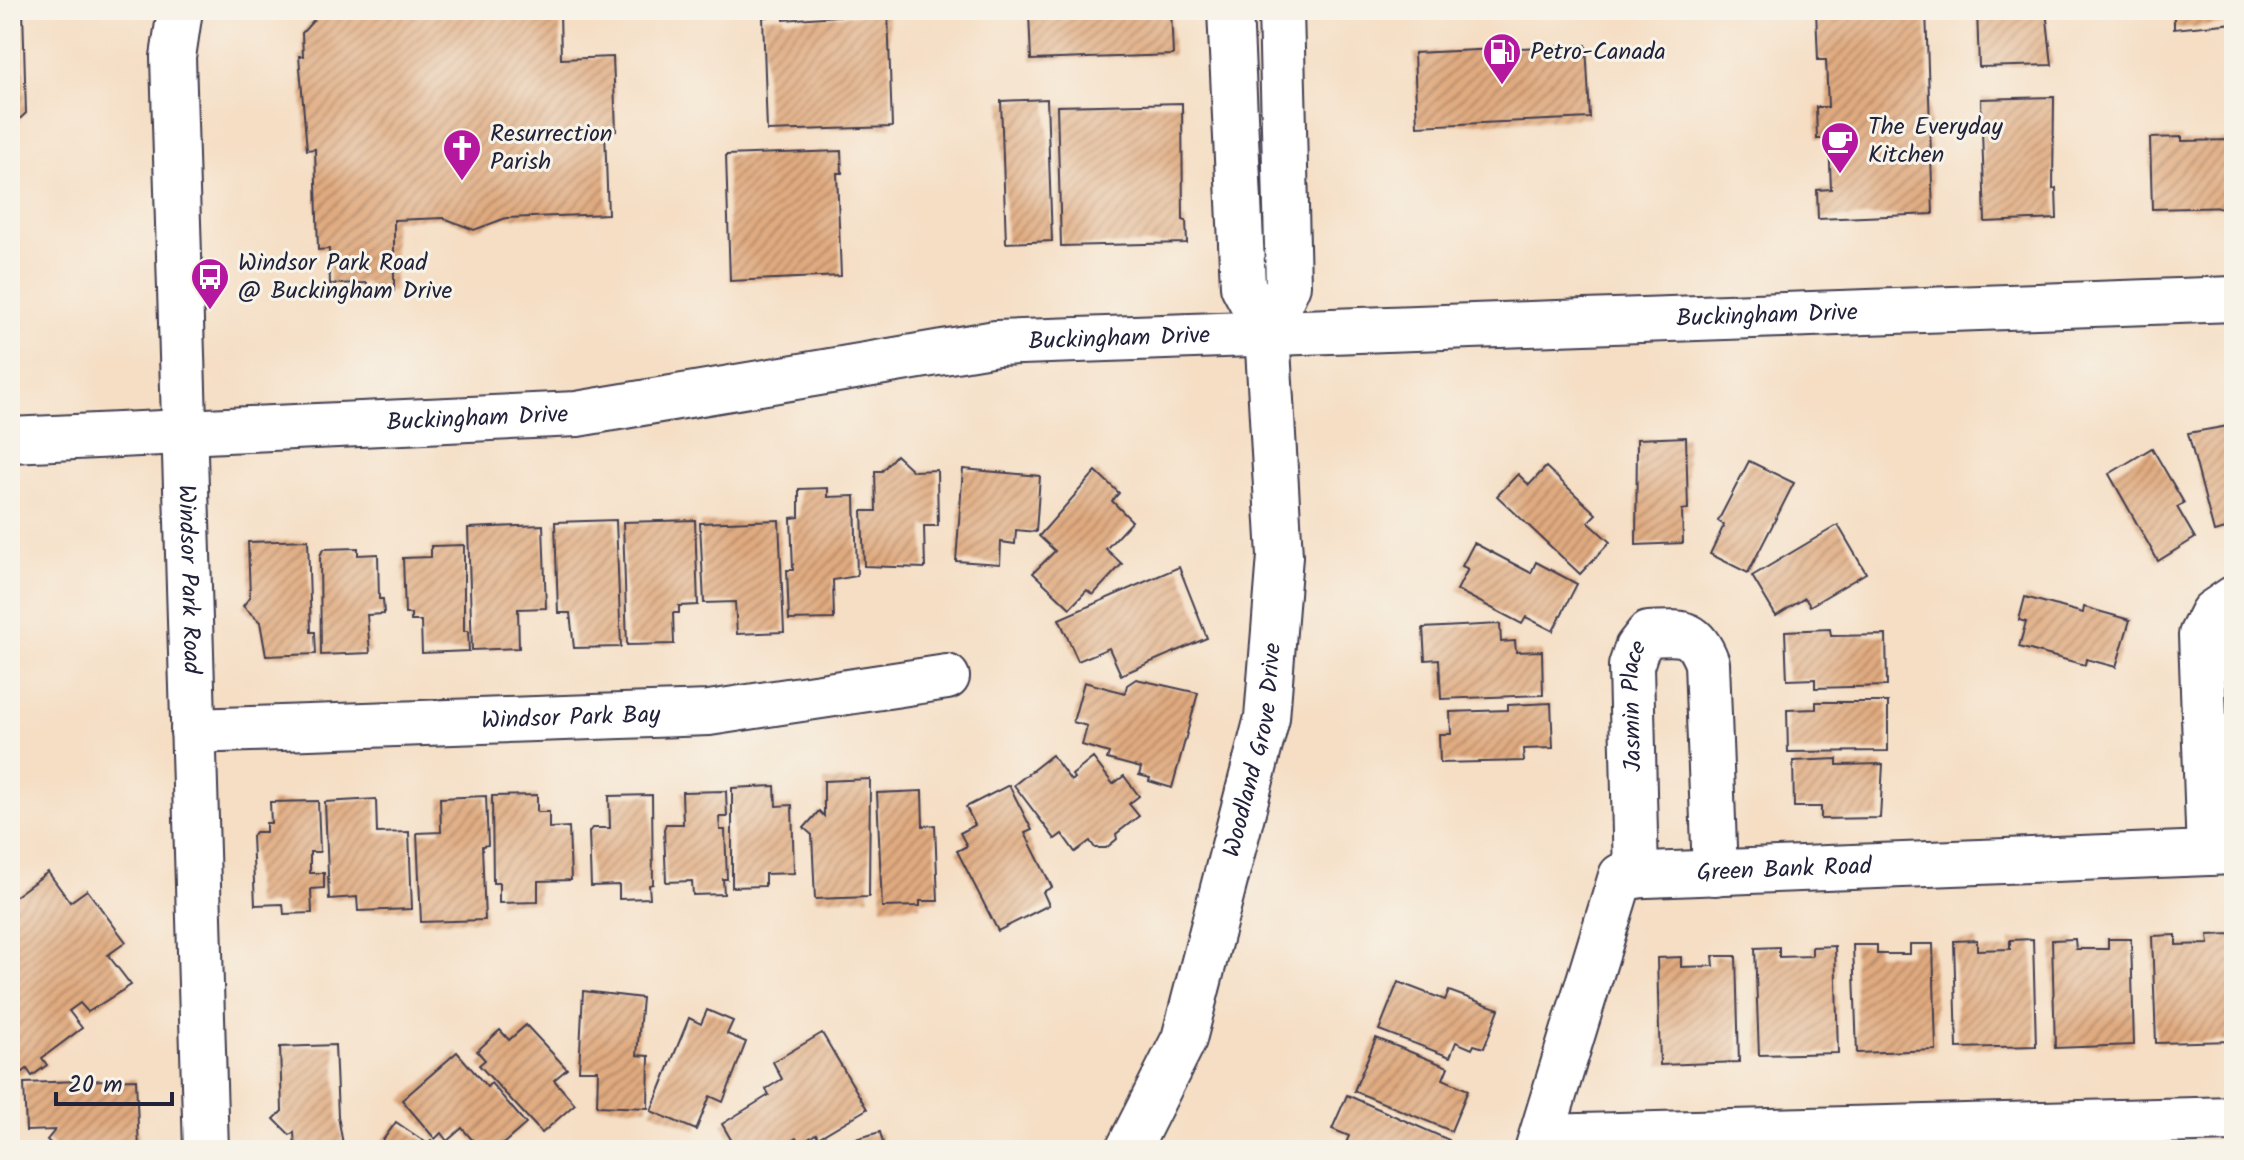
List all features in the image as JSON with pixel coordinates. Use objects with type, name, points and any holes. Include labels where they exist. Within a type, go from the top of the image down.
[{"type":"street","name":"Windsor Park Road","points":[[180,10],[173,57],[206,1150]]},
{"type":"street","name":"Woodland Grove Drive","points":[[1128,1150],[1184,1039],[1267,718],[1280,556],[1267,331],[1243,286],[1230,10]]},
{"type":"street","name":"Woodland Grove Drive","points":[[1267,331],[1288,285],[1281,10]]},
{"type":"street","name":"Buckingham Drive","points":[[10,440],[577,414],[996,343],[2234,299]]},
{"type":"street","points":[[2221,853],[2201,635],[2212,613],[2234,598]]},
{"type":"street","name":"Jasmin Place","points":[[1636,876],[1631,666],[1637,648],[1648,634],[1684,633],[1699,643],[1707,663],[1715,873]]},
{"type":"street","name":"Windsor Park Bay","points":[[193,731],[709,713],[947,677]]},
{"type":"street","name":"Green Bank Road","points":[[1636,876],[2221,853]]},
{"type":"street","points":[[1636,876],[1621,876],[1540,1144],[2234,1119]]},
{"type":"building","points":[[10,10],[23,10],[26,113],[10,128]]},
{"type":"building","name":"Resurrection Parish","points":[[353,10],[560,10],[561,59],[613,57],[616,131],[605,132],[608,214],[506,218],[474,230],[444,218],[394,220],[394,291],[368,292],[367,283],[330,284],[329,249],[318,250],[315,149],[307,150],[299,56],[303,56],[302,33],[320,13]]},
{"type":"building","points":[[1171,10],[1173,55],[1031,60],[1029,13]]},
{"type":"building","points":[[1816,10],[1926,10],[1933,214],[1818,219],[1817,190],[1831,189],[1829,139],[1817,139],[1816,107],[1828,107],[1826,60],[1818,60]]},
{"type":"building","points":[[1977,10],[2046,10],[2052,65],[1979,67]]},
{"type":"building","points":[[2174,10],[2234,10],[2234,23],[2174,29]]},
{"type":"building","points":[[888,12],[892,127],[767,131],[763,17],[784,16],[784,20]]},
{"type":"building","name":"Petro-Canada","points":[[1586,45],[1590,118],[1417,126],[1414,53]]},
{"type":"building","points":[[2054,97],[2053,189],[2056,188],[2057,219],[1985,222],[1981,99]]},
{"type":"building","points":[[1047,99],[1052,241],[1006,243],[1001,101]]},
{"type":"building","points":[[1182,103],[1183,220],[1186,221],[1187,243],[1061,246],[1057,106]]},
{"type":"building","points":[[2182,137],[2182,141],[2234,140],[2234,207],[2152,209],[2150,138]]},
{"type":"building","points":[[841,151],[842,173],[837,173],[841,276],[730,281],[726,155]]},
{"type":"building","points":[[2234,425],[2234,527],[2214,532],[2188,433]]},
{"type":"building","points":[[1686,437],[1688,509],[1682,510],[1683,543],[1636,545],[1637,439]]},
{"type":"building","points":[[2152,448],[2184,503],[2177,507],[2195,538],[2158,561],[2109,474]]},
{"type":"building","points":[[896,455],[913,471],[937,470],[938,526],[924,526],[925,568],[864,566],[862,511],[876,511],[875,471],[882,471]]},
{"type":"building","points":[[1749,461],[1794,483],[1748,573],[1710,554],[1724,525],[1718,521]]},
{"type":"building","points":[[1546,467],[1596,514],[1588,522],[1610,542],[1580,574],[1497,496],[1518,474],[1529,485]]},
{"type":"building","points":[[963,469],[1040,476],[1036,532],[1016,530],[1015,544],[1001,542],[1000,564],[956,561]]},
{"type":"building","points":[[1096,471],[1119,493],[1112,501],[1132,521],[1106,549],[1122,564],[1093,595],[1087,590],[1070,608],[1033,573],[1055,551],[1039,536]]},
{"type":"building","points":[[828,488],[828,497],[855,496],[857,576],[833,580],[834,619],[789,620],[787,570],[793,570],[791,518],[799,517],[799,489]]},
{"type":"building","points":[[616,520],[621,647],[574,648],[570,613],[558,613],[555,522]]},
{"type":"building","points":[[695,520],[698,605],[679,606],[679,613],[673,613],[674,644],[627,645],[623,522]]},
{"type":"building","points":[[779,520],[784,632],[737,634],[735,602],[704,603],[700,523]]},
{"type":"building","points":[[543,525],[546,608],[518,609],[519,648],[472,650],[468,528]]},
{"type":"building","points":[[1838,525],[1866,573],[1810,606],[1805,598],[1776,616],[1752,576]]},
{"type":"building","points":[[308,540],[311,632],[315,632],[316,654],[266,656],[260,622],[243,606],[250,597],[248,542]]},
{"type":"building","points":[[1474,543],[1531,573],[1536,562],[1577,584],[1553,631],[1526,617],[1522,624],[1457,590],[1468,569],[1462,566]]},
{"type":"building","points":[[464,545],[464,631],[468,631],[469,651],[422,653],[421,621],[411,621],[411,614],[405,614],[403,558],[431,557],[431,546]]},
{"type":"building","points":[[358,548],[358,555],[378,554],[379,599],[383,599],[384,614],[367,615],[370,653],[321,655],[320,556],[323,549]]},
{"type":"building","points":[[1179,567],[1207,638],[1121,675],[1109,648],[1078,661],[1059,619]]},
{"type":"building","points":[[2025,597],[2083,613],[2084,607],[2130,620],[2116,667],[2086,659],[2085,665],[2019,647],[2026,622],[2019,620]]},
{"type":"building","points":[[1500,624],[1501,642],[1515,641],[1516,652],[1542,651],[1543,695],[1441,699],[1439,659],[1425,660],[1423,628]]},
{"type":"building","points":[[1830,629],[1831,636],[1886,635],[1887,686],[1815,688],[1815,679],[1787,680],[1785,631]]},
{"type":"building","points":[[1136,679],[1198,693],[1172,788],[1139,775],[1141,768],[1107,759],[1109,753],[1082,745],[1087,726],[1073,722],[1084,682],[1125,693],[1127,685]]},
{"type":"building","points":[[1816,702],[1888,702],[1888,751],[1788,752],[1787,710],[1816,709]]},
{"type":"building","points":[[1551,703],[1553,748],[1523,749],[1524,761],[1440,763],[1439,734],[1451,734],[1450,712],[1508,710],[1508,705]]},
{"type":"building","points":[[1052,755],[1071,781],[1074,778],[1072,775],[1093,758],[1113,784],[1124,776],[1139,796],[1129,804],[1139,816],[1116,834],[1117,839],[1106,848],[1095,848],[1090,841],[1075,852],[1062,834],[1055,839],[1014,785]]},
{"type":"building","points":[[1837,759],[1837,765],[1883,764],[1880,818],[1821,819],[1821,807],[1794,807],[1793,761]]},
{"type":"building","points":[[870,779],[869,897],[815,899],[812,835],[804,828],[819,811],[824,816],[824,781]]},
{"type":"building","points":[[1009,785],[1032,830],[1025,833],[1052,887],[1043,892],[1049,905],[998,931],[957,851],[967,846],[960,833],[975,825],[966,807]]},
{"type":"building","points":[[775,786],[776,806],[792,805],[794,873],[765,874],[765,886],[732,887],[732,788]]},
{"type":"building","points":[[726,791],[727,817],[719,817],[720,830],[725,830],[727,879],[723,879],[724,894],[693,895],[692,881],[666,882],[664,829],[666,824],[683,824],[682,792]]},
{"type":"building","points":[[922,791],[923,826],[935,825],[938,901],[920,901],[920,906],[882,907],[877,793]]},
{"type":"building","points":[[537,795],[537,812],[549,812],[549,828],[569,827],[571,880],[538,881],[538,902],[499,903],[499,883],[493,883],[492,796]]},
{"type":"building","points":[[652,795],[653,884],[649,885],[650,898],[619,899],[619,885],[591,886],[589,832],[592,828],[610,828],[609,796]]},
{"type":"building","points":[[486,796],[488,845],[482,846],[485,920],[421,922],[417,833],[441,832],[440,798]]},
{"type":"building","points":[[376,799],[377,833],[409,832],[412,909],[358,911],[357,897],[329,899],[325,802]]},
{"type":"building","points":[[318,801],[320,852],[310,852],[310,873],[324,873],[324,888],[311,889],[312,913],[284,914],[283,904],[255,905],[252,836],[255,832],[266,832],[266,823],[271,823],[270,802]]},
{"type":"building","points":[[48,872],[70,902],[87,890],[126,942],[108,955],[131,985],[88,1012],[80,1003],[69,1011],[82,1028],[42,1058],[47,1065],[32,1076],[27,1069],[19,1075],[10,1063],[10,900]]},
{"type":"building","points":[[2232,934],[2234,1041],[2156,1043],[2152,936],[2176,935],[2176,945],[2209,944],[2208,935]]},
{"type":"building","points":[[2033,939],[2036,1046],[1957,1048],[1954,941],[1977,940],[1977,950],[2010,949],[2010,940]]},
{"type":"building","points":[[2075,939],[2076,949],[2108,949],[2108,939],[2131,939],[2134,1045],[2055,1048],[2052,940]]},
{"type":"building","points":[[1910,944],[1933,944],[1936,1050],[1857,1053],[1853,945],[1877,945],[1877,954],[1910,954]]},
{"type":"building","points":[[1835,946],[1838,1053],[1759,1055],[1755,948],[1779,947],[1779,957],[1812,956],[1812,947]]},
{"type":"building","points":[[1713,956],[1736,956],[1739,1062],[1660,1065],[1657,958],[1681,957],[1681,967],[1714,966]]},
{"type":"building","points":[[1398,982],[1445,1000],[1449,991],[1499,1009],[1484,1048],[1474,1045],[1472,1049],[1456,1042],[1450,1057],[1379,1030]]},
{"type":"building","points":[[583,991],[642,998],[637,1055],[649,1056],[648,1108],[597,1106],[598,1070],[579,1070]]},
{"type":"building","points":[[707,1010],[733,1021],[727,1034],[746,1042],[723,1102],[710,1096],[696,1130],[651,1111],[689,1018],[701,1024]]},
{"type":"building","points":[[526,1025],[567,1069],[554,1080],[575,1104],[542,1133],[479,1065],[485,1060],[477,1051],[500,1030],[509,1040]]},
{"type":"building","points":[[822,1033],[867,1109],[818,1138],[816,1134],[800,1144],[796,1138],[776,1150],[737,1150],[722,1124],[769,1095],[766,1089],[782,1079],[773,1062]]},
{"type":"building","points":[[1376,1038],[1448,1067],[1443,1079],[1468,1090],[1451,1131],[1354,1091]]},
{"type":"building","points":[[335,1045],[338,1116],[344,1150],[295,1150],[294,1132],[290,1135],[274,1119],[282,1111],[280,1047]]},
{"type":"building","points":[[457,1052],[487,1087],[491,1083],[526,1124],[496,1150],[481,1150],[462,1128],[447,1141],[441,1133],[435,1139],[402,1100]]},
{"type":"building","points":[[136,1079],[139,1150],[69,1150],[69,1144],[58,1150],[47,1140],[55,1130],[26,1131],[24,1083]]},
{"type":"building","points":[[1347,1095],[1449,1140],[1445,1150],[1343,1150],[1349,1136],[1332,1129]]},
{"type":"building","points":[[396,1122],[428,1144],[431,1140],[444,1150],[382,1150],[378,1147]]},
{"type":"building","points":[[880,1132],[885,1150],[820,1149]]},
{"type":"building","points":[[2086,1145],[2086,1150],[2044,1150],[2044,1147]]},
{"type":"place","name":"Petro-Canada","points":[[1502,86]]},
{"type":"place","name":"The Everyday Kitchen","points":[[1840,175]]},
{"type":"place","name":"Resurrection Parish","points":[[462,182]]},
{"type":"place","name":"Windsor Park Road @ Buckingham Drive","points":[[210,311]]}]
